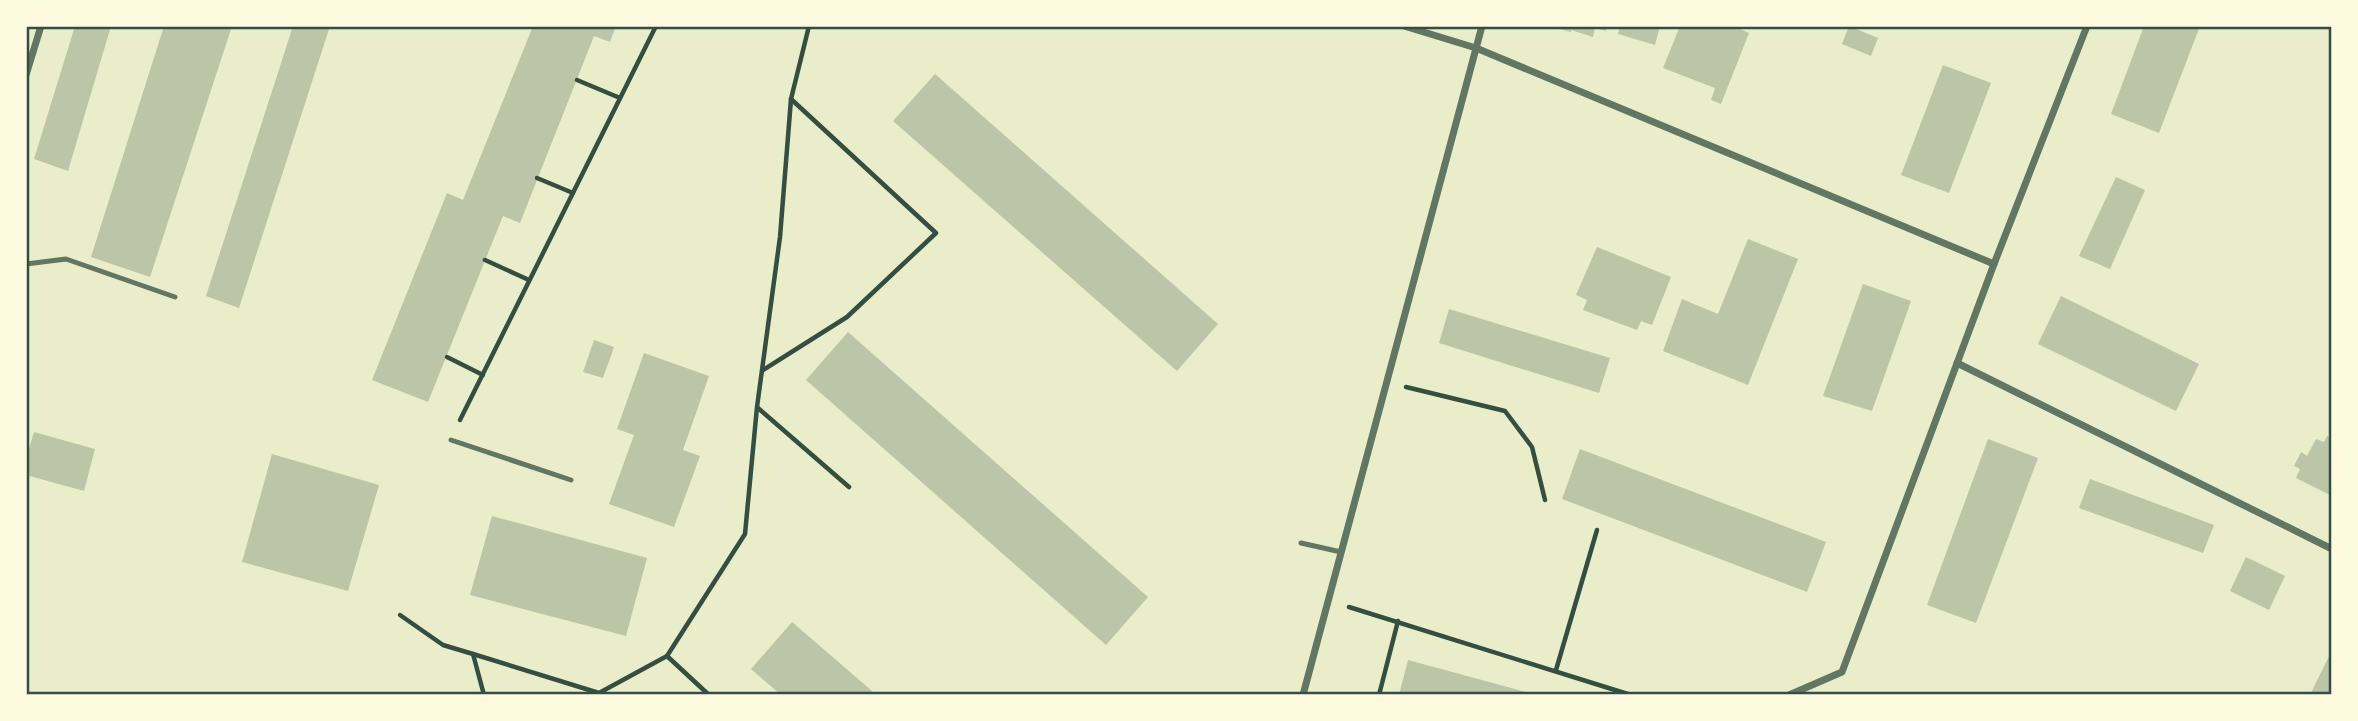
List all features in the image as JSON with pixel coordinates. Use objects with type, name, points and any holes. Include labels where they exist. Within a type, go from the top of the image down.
[{"type":"street","points":[[27,73],[41,26]]},
{"type":"street","points":[[1404,26],[1476,48],[1994,264]]},
{"type":"street","points":[[1303,695],[1482,26]]},
{"type":"street","points":[[1789,695],[1842,672],[1994,264],[2087,26]]},
{"type":"street","points":[[1957,363],[2332,549]]},
{"type":"lane","points":[[26,264],[66,259],[175,297]]},
{"type":"lane","points":[[451,440],[571,480]]},
{"type":"lane","points":[[1301,543],[1341,552]]},
{"type":"path","points":[[451,440],[656,26]]},
{"type":"path","points":[[400,615],[443,645],[599,694],[667,656],[745,534],[757,407],[780,237],[791,99],[809,26]]},
{"type":"path","points":[[577,80],[620,98]]},
{"type":"path","points":[[762,371],[847,317],[936,233],[791,99]]},
{"type":"path","points":[[537,178],[573,193]]},
{"type":"path","points":[[485,260],[529,280]]},
{"type":"path","points":[[446,357],[483,375]]},
{"type":"path","points":[[1388,382],[1505,411],[1532,447],[1545,500]]},
{"type":"path","points":[[757,407],[849,487]]},
{"type":"path","points":[[1556,670],[1597,530]]},
{"type":"path","points":[[1328,600],[1631,695]]},
{"type":"path","points":[[1379,695],[1398,621]]},
{"type":"path","points":[[473,654],[484,695]]},
{"type":"path","points":[[667,656],[709,695]]},
{"type":"building","points":[[75,26],[111,26],[68,171],[34,159]]},
{"type":"building","points":[[164,26],[232,26],[150,277],[91,257]]},
{"type":"building","points":[[293,26],[330,26],[239,308],[206,296]]},
{"type":"building","points":[[533,26],[616,26],[610,42],[594,36],[520,223],[503,216],[428,402],[372,380],[447,193],[463,200]]},
{"type":"building","points":[[1560,26],[1607,26],[1606,31],[1595,28],[1593,37],[1559,29]]},
{"type":"building","points":[[1620,26],[1660,26],[1655,45],[1618,34]]},
{"type":"building","points":[[1680,26],[1741,26],[1740,29],[1749,33],[1721,104],[1711,100],[1715,88],[1663,68]]},
{"type":"building","points":[[1849,26],[1878,38],[1871,56],[1842,44]]},
{"type":"building","points":[[2144,26],[2200,26],[2159,133],[2111,114]]},
{"type":"building","points":[[1943,65],[1991,83],[1949,193],[1901,175]]},
{"type":"building","points":[[935,74],[1218,324],[1177,371],[893,121]]},
{"type":"building","points":[[2116,177],[2145,190],[2110,269],[2079,256]]},
{"type":"building","points":[[1748,239],[1798,259],[1748,385],[1663,351],[1682,299],[1718,314]]},
{"type":"building","points":[[1597,247],[1671,277],[1652,325],[1641,321],[1637,330],[1583,310],[1587,300],[1576,295]]},
{"type":"building","points":[[1863,284],[1911,301],[1872,411],[1823,396]]},
{"type":"building","points":[[2061,296],[2199,364],[2176,411],[2038,344]]},
{"type":"building","points":[[1449,309],[1610,358],[1599,393],[1439,343]]},
{"type":"building","points":[[848,332],[1148,597],[1106,645],[806,380]]},
{"type":"building","points":[[594,340],[614,347],[603,378],[583,372]]},
{"type":"building","points":[[644,353],[709,376],[683,450],[700,456],[674,527],[609,504],[634,435],[617,429]]},
{"type":"building","points":[[34,432],[95,449],[84,491],[26,475],[26,459]]},
{"type":"building","points":[[2327,436],[2332,438],[2332,496],[2296,478],[2300,469],[2294,466],[2301,452],[2307,456],[2316,439],[2324,442]]},
{"type":"building","points":[[1988,439],[2038,458],[1976,623],[1927,605]]},
{"type":"building","points":[[1580,449],[1826,542],[1807,592],[1562,499]]},
{"type":"building","points":[[272,454],[379,485],[348,591],[242,562]]},
{"type":"building","points":[[2090,479],[2214,525],[2203,553],[2079,508]]},
{"type":"building","points":[[492,516],[647,558],[626,636],[470,595]]},
{"type":"building","points":[[2246,557],[2285,576],[2269,610],[2230,591]]},
{"type":"building","points":[[792,622],[876,695],[781,695],[751,669]]},
{"type":"building","points":[[2332,650],[2332,695],[2310,695]]},
{"type":"building","points":[[1408,660],[1533,694],[1533,695],[1399,695]]}]
